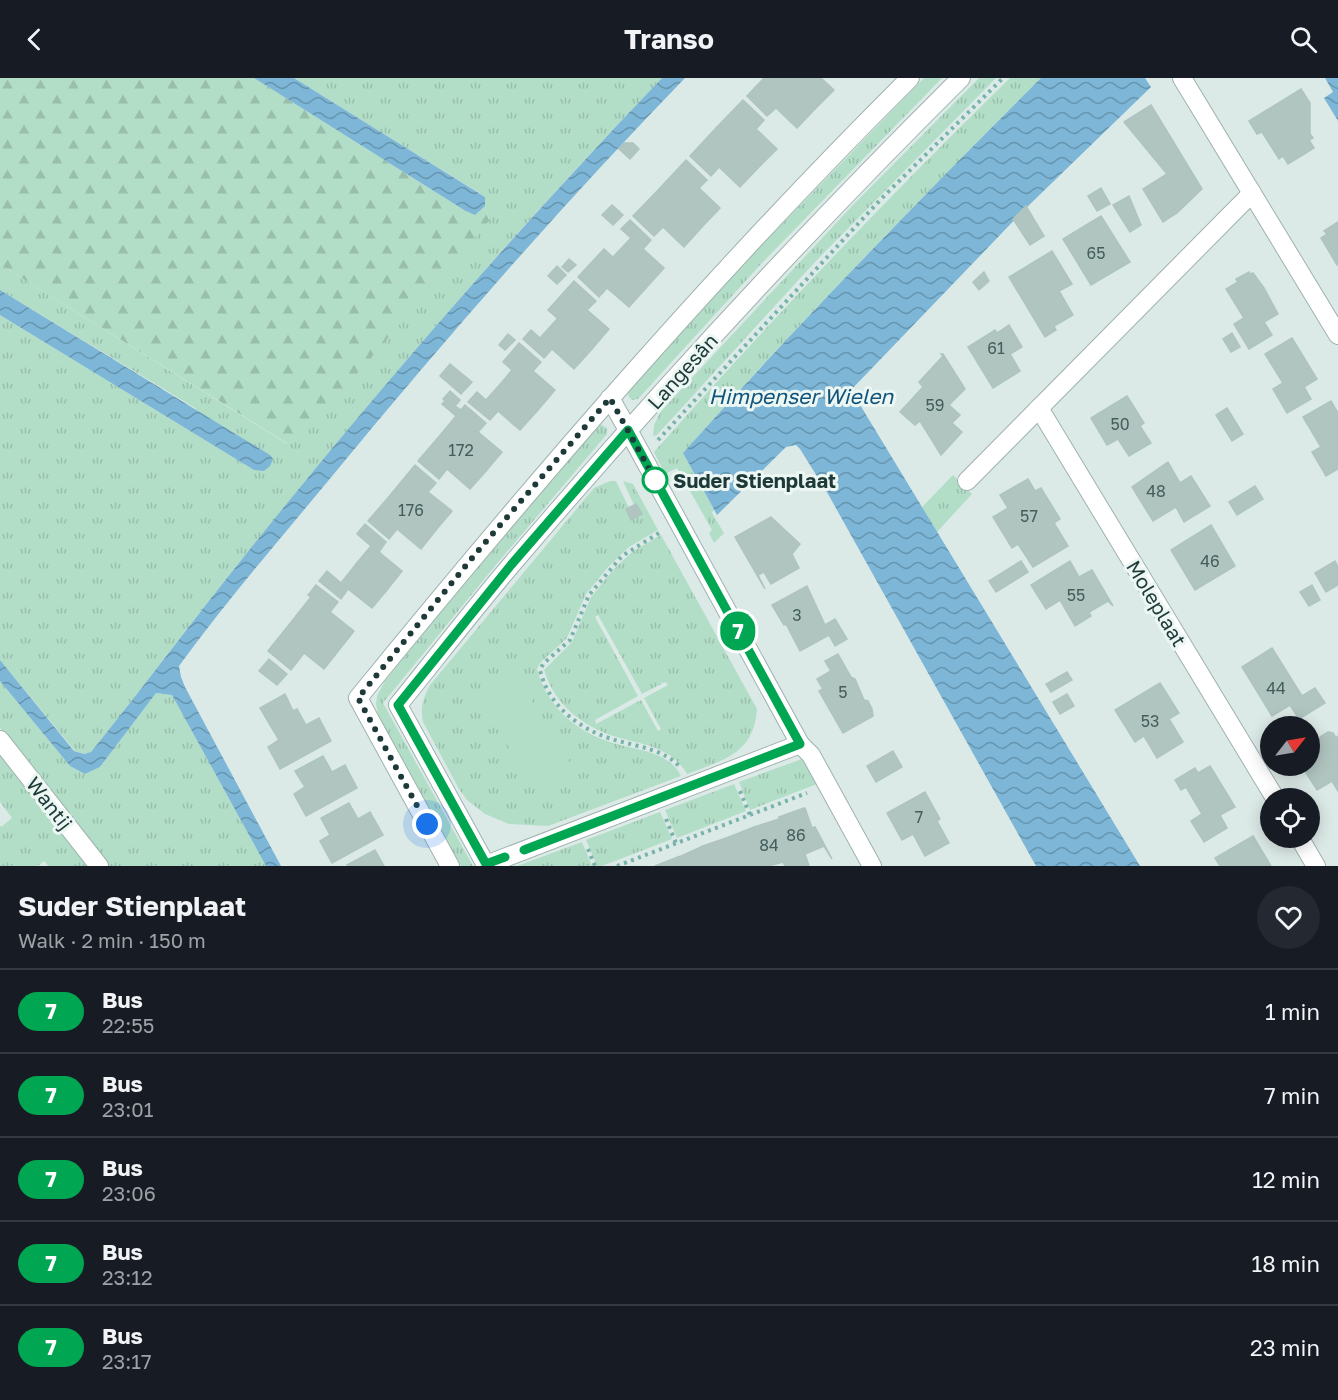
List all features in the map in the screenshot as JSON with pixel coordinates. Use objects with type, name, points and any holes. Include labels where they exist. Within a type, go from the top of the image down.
[{"type":"street","name":"Langesân","points":[[450,866],[358,698],[477,552],[693,304],[910,78]]},
{"type":"street","name":"Langesân","points":[[487,865],[398,705],[511,565],[628,430],[843,197],[961,78]]},
{"type":"street","points":[[1182,78],[1338,335]]},
{"type":"street","points":[[967,481],[1252,193]]},
{"type":"street","points":[[610,398],[800,744],[811,755],[872,866]]},
{"type":"street","name":"Moleplaat","points":[[1039,408],[1269,788]]},
{"type":"street","name":"Wantij","points":[[0,740],[99,866]]},
{"type":"street","points":[[487,865],[800,744]]},
{"type":"street","points":[[1305,848],[1316,866]]},
{"type":"path","points":[[642,457],[881,199],[1003,78]]},
{"type":"path","points":[[678,522],[622,556],[589,595],[570,640],[543,664],[540,670],[558,706],[566,714],[578,723],[616,741],[659,752],[673,759],[680,767],[689,787]]},
{"type":"path","points":[[617,866],[827,785]]},
{"type":"green space","points":[[0,78],[254,78],[464,210],[485,206],[485,197],[489,221],[299,441],[288,444],[4,267],[0,262]]},
{"type":"green space","points":[[294,78],[662,78],[555,192],[400,368],[230,574],[91,752],[84,754],[75,751],[0,660],[0,315],[254,470],[195,408],[0,290],[0,262],[4,267],[287,444],[489,221],[484,196]]},
{"type":"green space","points":[[924,78],[942,78],[761,264],[638,399],[632,400],[628,396],[629,390],[752,255]]},
{"type":"green space","points":[[979,78],[996,78],[815,262],[657,435],[653,436],[654,425],[661,411],[852,206]]},
{"type":"green space","points":[[1010,78],[1041,78],[859,262],[683,453],[724,533],[714,543],[709,533],[712,530],[677,468],[665,474],[654,452],[829,262]]},
{"type":"green space","points":[[600,424],[607,428],[607,434],[383,703],[473,866],[461,866],[379,718],[377,696],[385,681],[489,552]]},
{"type":"green space","points":[[953,475],[972,494],[937,532],[922,507]]},
{"type":"green space","points":[[610,481],[616,481],[632,519],[642,514],[636,504],[634,505],[623,481],[633,484],[658,530],[629,547],[609,566],[586,594],[567,638],[540,663],[537,669],[548,696],[566,717],[578,726],[603,740],[662,757],[676,768],[681,776],[548,826],[509,824],[485,814],[467,800],[459,789],[423,722],[424,699],[430,685],[594,488]]},
{"type":"green space","points":[[661,535],[757,709],[755,724],[743,746],[724,759],[687,774],[674,758],[658,749],[607,734],[583,722],[563,705],[549,683],[544,670],[572,642],[591,597],[614,569],[632,552]],"holes":[[[598,615],[642,694],[665,682],[668,685],[644,698],[661,729],[658,731],[641,700],[596,724],[595,720],[638,696],[595,617]]]},
{"type":"green space","points":[[512,668],[572,766],[534,789],[475,692]]},
{"type":"green space","points":[[0,681],[70,766],[85,774],[100,767],[156,693],[172,695],[266,866],[108,866],[0,728]]},
{"type":"green space","points":[[0,750],[91,866],[49,866],[44,861],[38,866],[0,866],[0,825],[1,827],[12,818],[0,802]]},
{"type":"green space","points":[[802,759],[817,784],[750,810],[739,782]]},
{"type":"green space","points":[[734,784],[746,811],[677,838],[665,810]]},
{"type":"green space","points":[[660,812],[672,839],[597,866],[586,840]]},
{"type":"green space","points":[[582,842],[592,866],[517,866]]},
{"type":"water","points":[[254,78],[294,78],[485,197],[485,206],[475,215],[464,210]]},
{"type":"water","points":[[662,78],[685,78],[594,174],[461,323],[254,569],[179,666],[185,687],[281,866],[266,866],[172,695],[156,693],[100,767],[85,774],[70,766],[0,681],[0,660],[74,751],[84,754],[91,752],[250,549],[349,428],[503,250]]},
{"type":"water","name":"Himpenser Wielen","points":[[1041,78],[1145,78],[1151,87],[1025,209],[851,390],[1140,866],[1036,866],[828,494],[796,445],[786,447],[717,515],[683,453],[859,263]]},
{"type":"water","points":[[1325,78],[1338,78],[1338,121],[1324,98],[1333,92]]},
{"type":"water","points":[[0,290],[270,455],[273,459],[270,466],[264,471],[254,470],[0,315]]},
{"type":"building","points":[[764,78],[783,78],[815,109],[797,128],[776,108],[767,116],[747,96]]},
{"type":"building","points":[[783,78],[821,78],[834,90],[815,109]]},
{"type":"building","points":[[1301,89],[1310,103],[1310,134],[1313,138],[1309,140],[1314,148],[1288,164],[1283,156],[1279,159],[1262,132],[1257,134],[1249,121]]},
{"type":"building","points":[[743,100],[764,120],[756,129],[777,149],[758,168],[716,128]]},
{"type":"building","points":[[1151,105],[1202,189],[1177,213],[1163,222],[1143,189],[1167,174],[1124,122]]},
{"type":"building","points":[[716,128],[758,168],[740,187],[719,167],[711,176],[690,156]]},
{"type":"building","points":[[624,143],[633,143],[639,149],[630,159],[619,149]]},
{"type":"building","points":[[686,160],[707,180],[699,188],[720,208],[702,227],[660,188]]},
{"type":"building","points":[[660,188],[702,227],[684,247],[663,227],[654,236],[633,216]]},
{"type":"building","points":[[1101,188],[1110,204],[1097,211],[1088,196]]},
{"type":"building","points":[[1129,196],[1141,225],[1130,232],[1113,205]]},
{"type":"building","points":[[612,205],[623,215],[613,225],[602,215]]},
{"type":"building","points":[[1026,206],[1044,236],[1030,245],[1013,219]]},
{"type":"building","points":[[1101,216],[1130,262],[1091,285],[1063,239]]},
{"type":"building","points":[[630,220],[651,240],[643,249],[664,268],[646,288],[613,257],[631,238],[621,229]]},
{"type":"building","points":[[1338,222],[1337,265],[1321,238],[1327,234],[1324,231]]},
{"type":"building","points":[[604,249],[646,288],[629,307],[607,288],[599,297],[578,277]]},
{"type":"building","points":[[1052,251],[1072,284],[1059,291],[1073,315],[1054,326],[1056,330],[1045,337],[1009,277]]},
{"type":"building","points":[[569,259],[576,265],[568,272],[562,267]]},
{"type":"building","points":[[557,266],[566,275],[557,284],[548,276]]},
{"type":"building","points":[[984,272],[989,281],[979,290],[973,282]]},
{"type":"building","points":[[1249,272],[1253,273],[1264,288],[1278,314],[1264,322],[1272,335],[1249,349],[1234,324],[1244,318],[1226,289],[1238,282],[1236,279]]},
{"type":"building","points":[[574,281],[596,301],[587,310],[609,329],[592,349],[548,310]]},
{"type":"building","points":[[558,318],[592,349],[574,369],[552,349],[544,358],[523,339],[531,330],[540,338]]},
{"type":"building","points":[[1009,325],[1022,347],[1010,354],[1020,371],[993,388],[968,347],[995,330],[997,333]]},
{"type":"building","points":[[1232,333],[1240,347],[1231,352],[1223,339]]},
{"type":"building","points":[[508,334],[515,340],[505,350],[499,345]]},
{"type":"building","points":[[1292,338],[1317,379],[1304,387],[1311,399],[1287,413],[1273,389],[1283,383],[1265,354]]},
{"type":"building","points":[[519,343],[541,362],[533,371],[555,390],[538,410],[503,381],[512,370],[503,362]]},
{"type":"building","points":[[941,354],[943,354],[965,389],[949,405],[960,415],[952,423],[962,432],[941,455],[920,421],[915,425],[900,412],[923,387],[919,382],[943,356]]},
{"type":"building","points":[[450,364],[472,382],[461,394],[440,376]]},
{"type":"building","points":[[503,381],[538,410],[520,430],[498,411],[490,420],[468,402],[477,392],[486,400]]},
{"type":"building","points":[[450,391],[460,400],[455,406],[461,410],[456,416],[442,404]]},
{"type":"building","points":[[1127,396],[1144,423],[1140,426],[1151,443],[1129,456],[1118,439],[1107,445],[1091,418]]},
{"type":"building","points":[[1331,401],[1338,413],[1338,469],[1326,476],[1312,452],[1321,447],[1303,417]]},
{"type":"building","points":[[465,405],[486,423],[478,432],[502,452],[486,471],[442,433]]},
{"type":"building","points":[[1227,408],[1243,434],[1232,441],[1216,415]]},
{"type":"building","points":[[442,433],[486,471],[470,489],[447,469],[439,479],[418,461]]},
{"type":"building","points":[[1168,462],[1180,483],[1191,476],[1210,506],[1184,522],[1176,507],[1153,521],[1132,487]]},
{"type":"building","points":[[415,465],[436,483],[428,492],[452,511],[436,530],[392,493]]},
{"type":"building","points":[[1028,479],[1035,491],[1041,488],[1060,519],[1054,523],[1068,546],[1033,567],[1018,544],[1012,548],[993,517],[1008,508],[1000,495]]},
{"type":"building","points":[[1255,486],[1263,499],[1237,515],[1229,502]]},
{"type":"building","points":[[392,493],[436,530],[421,549],[397,529],[389,539],[368,521]]},
{"type":"building","points":[[636,504],[642,514],[631,520],[626,509]]},
{"type":"building","points":[[771,517],[800,544],[792,554],[799,568],[771,584],[764,572],[758,575],[765,589],[735,537]]},
{"type":"building","points":[[365,524],[386,542],[379,552],[402,571],[387,590],[356,564],[371,546],[357,534]]},
{"type":"building","points":[[1211,525],[1235,566],[1195,590],[1171,550]]},
{"type":"building","points":[[1021,561],[1028,572],[996,592],[989,581]]},
{"type":"building","points":[[1070,561],[1079,577],[1092,570],[1113,606],[1108,601],[1089,612],[1091,616],[1075,626],[1060,600],[1046,609],[1031,585]]},
{"type":"building","points":[[1335,561],[1338,567],[1338,585],[1326,592],[1315,573]]},
{"type":"building","points":[[356,564],[387,590],[372,608],[348,589],[341,599],[319,581],[327,571],[341,583]]},
{"type":"building","points":[[316,585],[338,602],[330,612],[354,631],[339,650],[296,616],[311,597],[308,595]]},
{"type":"building","points":[[1312,585],[1320,600],[1309,606],[1300,592]]},
{"type":"building","points":[[807,586],[825,625],[835,619],[847,639],[835,646],[829,635],[800,651],[786,624],[784,625],[772,605]]},
{"type":"building","points":[[296,616],[339,650],[324,669],[304,653],[291,670],[268,651]]},
{"type":"building","points":[[1272,648],[1302,696],[1315,688],[1325,703],[1304,716],[1297,716],[1290,705],[1272,716],[1242,667]]},
{"type":"building","points":[[838,654],[851,677],[855,679],[864,700],[868,701],[873,716],[843,733],[819,691],[823,689],[817,679],[831,671],[825,661]]},
{"type":"building","points":[[269,659],[287,674],[277,685],[259,671]]},
{"type":"building","points":[[1067,672],[1072,680],[1051,692],[1046,684]]},
{"type":"building","points":[[1160,683],[1179,713],[1169,719],[1183,742],[1157,758],[1144,736],[1135,742],[1115,710]]},
{"type":"building","points":[[285,694],[293,711],[297,709],[306,725],[319,718],[331,741],[280,769],[268,747],[279,740],[260,708]]},
{"type":"building","points":[[1067,694],[1074,706],[1060,714],[1053,702]]},
{"type":"building","points":[[1328,732],[1333,733],[1336,738],[1338,736],[1338,791],[1332,781],[1320,788],[1316,788],[1308,776],[1320,776],[1320,737]]},
{"type":"building","points":[[893,751],[902,767],[876,782],[867,766]]},
{"type":"building","points":[[323,756],[332,772],[345,765],[357,788],[306,816],[294,794],[305,787],[295,771]]},
{"type":"building","points":[[1210,766],[1235,807],[1220,815],[1227,828],[1204,842],[1191,821],[1202,814],[1186,787],[1181,790],[1175,780],[1195,768],[1198,773]]},
{"type":"building","points":[[925,792],[940,819],[937,821],[949,843],[925,856],[913,834],[902,840],[887,813]]},
{"type":"building","points":[[349,803],[358,819],[370,812],[383,835],[332,863],[320,841],[330,835],[321,818]]},
{"type":"building","points":[[805,808],[812,828],[815,827],[832,859],[824,846],[805,854],[809,866],[797,866],[779,817]]},
{"type":"building","points":[[779,817],[797,866],[785,866],[783,862],[769,866],[754,827],[779,819]]},
{"type":"building","points":[[754,827],[769,866],[740,866],[729,837]]},
{"type":"building","points":[[1253,836],[1271,866],[1220,866],[1215,858]]},
{"type":"building","points":[[729,837],[740,866],[711,866],[703,846]]},
{"type":"building","points":[[703,846],[711,866],[682,866],[678,856]]},
{"type":"building","points":[[375,850],[384,866],[347,865]]},
{"type":"building","points":[[678,857],[682,866],[655,866]]},
{"type":"bus line","name":"7","points":[[505,857],[486,864],[398,705],[511,565],[628,430],[800,744],[524,850]]},
{"type":"place","name":"Suder Stienplaat","points":[[655,480]]},
{"type":"route","points":[[427,824],[358,698],[537,480],[610,398],[655,480]]}]
